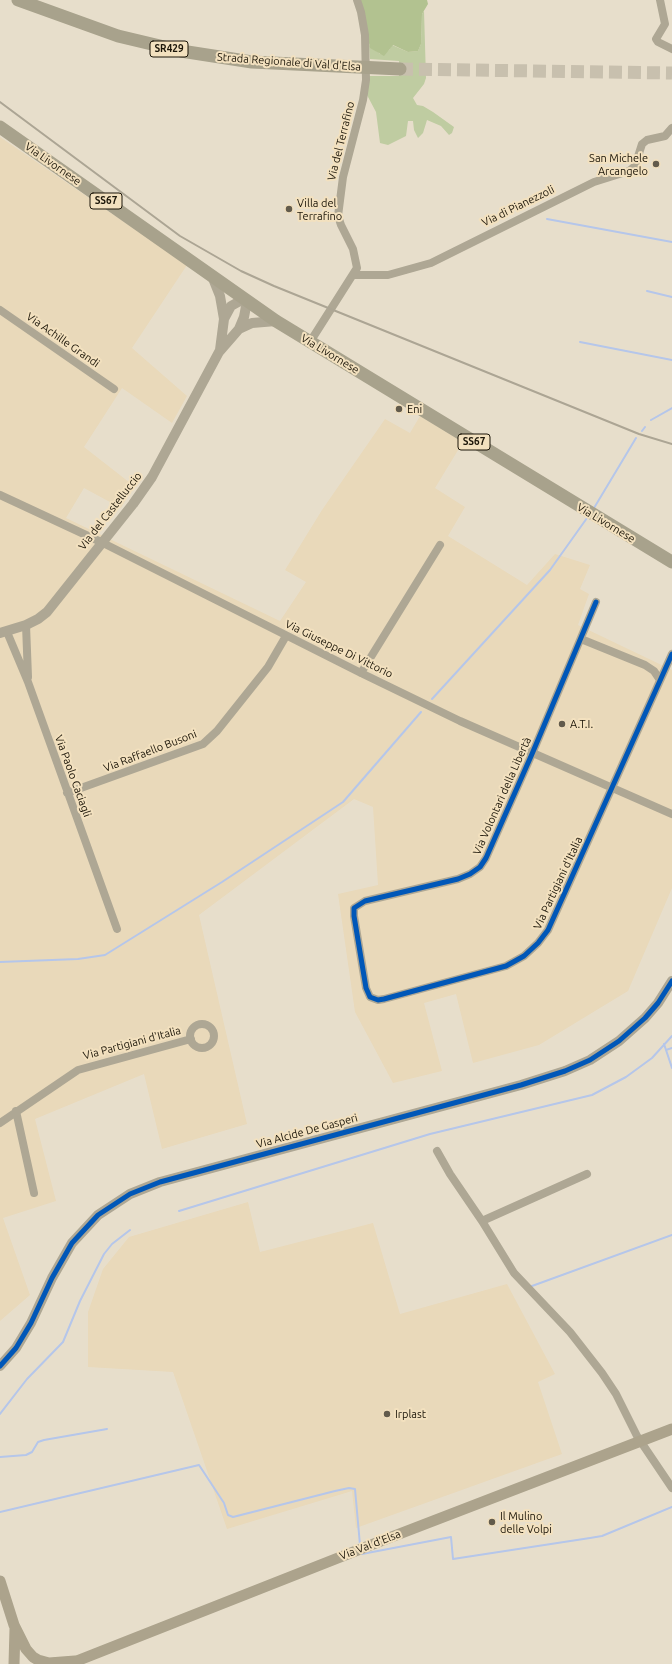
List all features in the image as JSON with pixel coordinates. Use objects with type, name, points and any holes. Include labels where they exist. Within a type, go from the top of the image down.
[{"type":"main road","name":"Strada Regionale di Val d'Elsa","points":[[18,0],[72,21],[159,47],[252,62],[326,67],[400,69]]},
{"type":"main road","name":"Via Livornese","points":[[0,127],[276,321],[672,562]]},
{"type":"main road","name":"Via Val d'Elsa","points":[[26,1649],[33,1656],[43,1662],[74,1662],[672,1429]]},
{"type":"main road","points":[[0,1581],[14,1624],[26,1649],[29,1664]]},
{"type":"main road","points":[[13,1661],[16,1636],[14,1624]]},
{"type":"street","name":"Via del Terrafino","points":[[310,342],[358,268],[357,261],[338,216],[343,177],[363,100],[366,80],[365,35],[361,12],[357,0]]},
{"type":"street","points":[[660,0],[665,24],[656,39],[658,42],[672,49]]},
{"type":"street","name":"Via di Pianezzoli","points":[[353,275],[388,275],[431,262],[594,182],[629,171],[635,166],[642,144],[647,140],[665,136],[672,128]]},
{"type":"street","name":"Via del Castelluccio","points":[[212,276],[220,296],[224,319],[219,352]]},
{"type":"street","name":"Via del Castelluccio","points":[[3,633],[26,625],[38,619],[47,612],[101,542],[133,504],[152,477],[219,352],[239,329],[244,317],[248,300],[240,301],[231,306],[224,319]]},
{"type":"street","name":"Via Achille Grandi","points":[[0,310],[114,389]]},
{"type":"street","name":"Via del Castelluccio","points":[[239,329],[252,323],[276,321]]},
{"type":"street","name":"Via Giuseppe Di Vittorio","points":[[0,495],[101,542],[361,673],[532,754],[672,814]]},
{"type":"street","points":[[361,673],[440,545]]},
{"type":"street","name":"Via Volontari della Libertà","points":[[354,916],[354,908],[361,903],[458,879],[470,874],[480,867],[486,858],[532,754],[596,602]]},
{"type":"street","points":[[26,625],[28,682]]},
{"type":"street","name":"Via Paolo Caciagli","points":[[3,633],[28,682],[117,929]]},
{"type":"street","name":"Via Raffaello Busoni","points":[[67,793],[203,744],[217,731],[268,667],[286,636]]},
{"type":"street","points":[[581,638],[645,665],[651,669],[660,680]]},
{"type":"street","name":"Via Partigiani d'Italia","points":[[354,916],[366,988],[370,997],[374,999],[384,999],[515,962],[532,950],[548,930],[672,654]]},
{"type":"street","name":"Via Alcide De Gasperi","points":[[0,1366],[16,1348],[31,1323],[52,1278],[72,1243],[98,1215],[130,1194],[160,1182],[521,1085],[565,1071],[590,1060],[619,1041],[645,1018],[658,1003],[672,981]]},
{"type":"street","name":"Via Partigiani d'Italia","points":[[0,1122],[78,1070],[191,1039]]},
{"type":"street","points":[[16,1111],[34,1193]]},
{"type":"street","points":[[437,1151],[514,1273],[570,1332],[602,1373],[616,1394],[641,1441],[672,1488]]},
{"type":"street","points":[[482,1221],[587,1174]]},
{"type":"shaded area","points":[[0,137],[187,265],[132,348],[187,396],[172,423],[122,388],[84,447],[134,486],[121,508],[84,488],[66,518],[280,621],[306,582],[285,570],[322,510],[385,419],[410,433],[420,416],[463,442],[435,488],[465,507],[448,536],[527,585],[555,554],[590,565],[580,589],[589,594],[578,625],[672,670],[672,888],[628,991],[539,1045],[473,1063],[456,994],[424,1003],[442,1071],[393,1083],[355,1012],[338,894],[378,885],[373,807],[354,799],[199,915],[247,1124],[162,1149],[144,1074],[35,1119],[56,1201],[3,1218],[30,1295],[0,1321]]},
{"type":"shaded area","points":[[248,1202],[260,1252],[373,1223],[400,1314],[507,1284],[555,1374],[538,1382],[562,1454],[356,1528],[352,1491],[227,1529],[173,1372],[88,1367],[88,1312],[103,1269],[129,1237]]},
{"type":"green space","points":[[360,0],[427,0],[428,4],[422,14],[421,44],[418,51],[408,52],[393,45],[384,56],[370,48]]},
{"type":"green space","points":[[424,11],[426,78],[424,84],[413,98],[417,105],[423,106],[454,127],[452,133],[449,135],[441,126],[427,120],[423,133],[418,138],[414,130],[413,121],[408,121],[406,136],[388,145],[380,143],[376,112],[367,95],[369,76],[399,76],[399,61],[370,59],[369,45],[380,54],[389,50],[392,45],[408,52],[418,51],[421,44],[422,14]]},
{"type":"waterway","points":[[547,219],[672,242]]},
{"type":"waterway","points":[[647,291],[672,297]]},
{"type":"waterway","points":[[580,342],[672,360]]},
{"type":"waterway","points":[[651,420],[672,408]]},
{"type":"waterway","points":[[642,431],[645,427]]},
{"type":"waterway","points":[[594,508],[636,438]]},
{"type":"waterway","points":[[432,699],[550,570],[587,518]]},
{"type":"waterway","points":[[0,962],[78,959],[105,955],[222,882],[343,802],[421,712]]},
{"type":"waterway","points":[[179,1211],[430,1134],[592,1095],[626,1077],[652,1058],[672,1036]]},
{"type":"waterway","points":[[664,1044],[672,1068]]},
{"type":"waterway","points":[[666,1050],[672,1048]]},
{"type":"waterway","points":[[0,1414],[27,1379],[63,1342],[80,1301],[104,1254],[112,1244],[130,1230]]},
{"type":"waterway","points":[[532,1286],[672,1235]]},
{"type":"waterway","points":[[0,1457],[26,1455],[32,1452],[38,1442],[44,1440],[107,1429]]},
{"type":"waterway","points":[[0,1512],[199,1465],[224,1503],[228,1515],[233,1517],[335,1491],[349,1488],[355,1489],[360,1545]]},
{"type":"waterway","points":[[362,1554],[451,1537],[453,1559],[602,1536],[672,1507]]},
{"type":"tunnel","points":[[400,69],[672,73]]},
{"type":"railway","points":[[0,102],[180,236],[241,271],[274,286],[639,434],[672,444]]},
{"type":"cycle path","points":[[596,602],[532,754],[486,858],[480,867],[470,874],[458,879],[365,901],[354,908],[366,988],[370,997],[378,1000],[384,999],[506,966],[524,956],[538,943],[548,930],[672,654]]},
{"type":"cycle path","points":[[0,1366],[16,1348],[31,1323],[52,1278],[72,1243],[98,1215],[130,1194],[160,1182],[521,1085],[565,1071],[590,1060],[619,1041],[645,1018],[658,1003],[672,981]]},
{"type":"place","name":"San Michele Arcangelo","points":[[656,164]]},
{"type":"place","name":"Villa del Terrafino","points":[[289,209]]},
{"type":"place","name":"Eni","points":[[399,409]]},
{"type":"place","name":"A.T.I.","points":[[562,724]]},
{"type":"place","name":"Irplast","points":[[387,1414]]},
{"type":"place","name":"Il Mulino delle Volpi","points":[[492,1522]]}]
